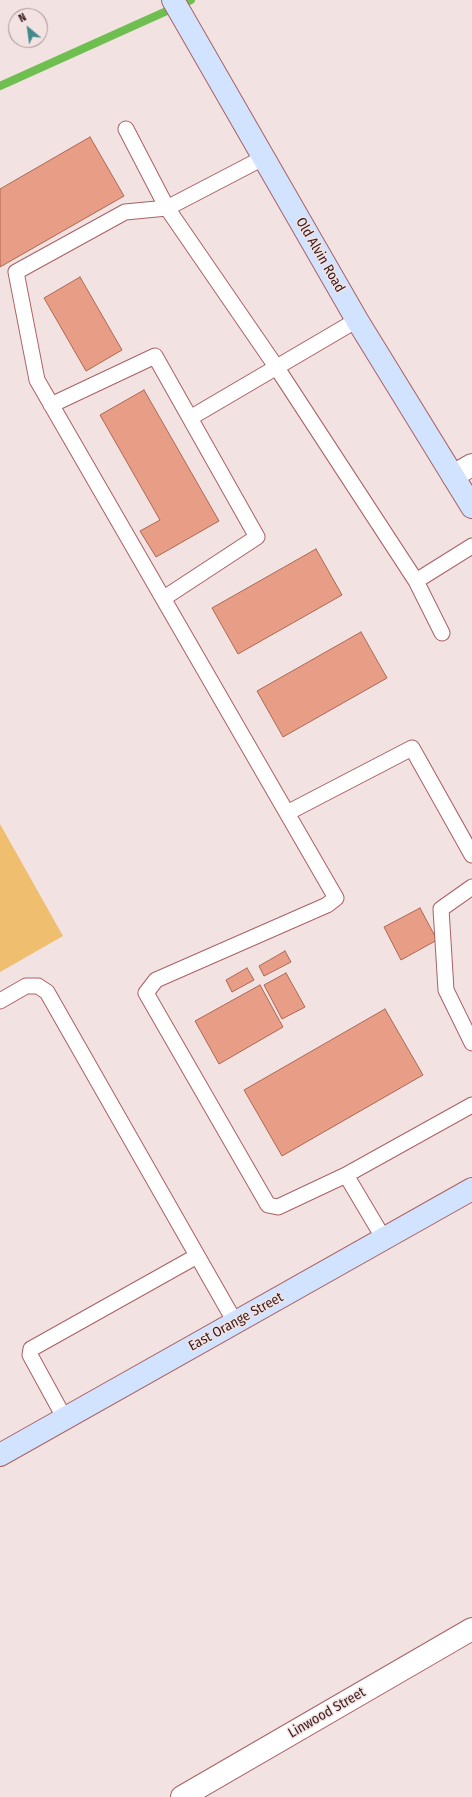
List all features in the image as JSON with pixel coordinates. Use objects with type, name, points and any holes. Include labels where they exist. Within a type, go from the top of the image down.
[{"type":"street","name":"Old Alvin Road","points":[[173,0],[357,320],[472,507]]},
{"type":"street","points":[[453,476],[472,465]]},
{"type":"street","name":"East Orange Street","points":[[0,1456],[472,1189]]},
{"type":"street","name":"Linwood Street","points":[[182,1797],[472,1629]]},
{"type":"lane","points":[[126,129],[167,208],[277,368],[416,582],[442,633]]},
{"type":"lane","points":[[263,158],[167,208],[125,212],[16,272],[37,380],[336,898],[327,906],[156,980],[146,993],[268,1205],[278,1207],[346,1176],[472,1105]]},
{"type":"lane","points":[[190,418],[357,320]]},
{"type":"lane","points":[[51,405],[155,356],[256,537],[164,598]]},
{"type":"lane","points":[[416,582],[472,546]]},
{"type":"lane","points":[[287,813],[412,748],[472,855]]},
{"type":"lane","points":[[472,887],[441,910],[446,990],[472,1043]]},
{"type":"lane","points":[[0,1001],[26,986],[38,986],[47,992],[236,1322]]},
{"type":"lane","points":[[346,1176],[384,1239]]},
{"type":"lane","points":[[65,1419],[30,1355],[31,1349],[197,1256]]},
{"type":"shaded area","points":[[0,824],[63,936],[0,972]]},
{"type":"building","points":[[90,137],[124,196],[0,267],[0,189]]},
{"type":"building","points":[[80,277],[122,350],[86,371],[44,298]]},
{"type":"building","points":[[144,390],[219,521],[156,557],[140,531],[160,520],[100,415]]},
{"type":"building","points":[[316,549],[342,595],[238,654],[212,608]]},
{"type":"building","points":[[361,632],[387,678],[283,737],[257,691]]},
{"type":"building","points":[[420,908],[437,940],[401,960],[384,927]]},
{"type":"building","points":[[285,951],[291,962],[264,976],[259,966]]},
{"type":"building","points":[[247,968],[254,980],[232,992],[226,980]]},
{"type":"building","points":[[286,973],[305,1007],[282,1019],[264,985]]},
{"type":"building","points":[[260,985],[283,1027],[219,1064],[195,1021]]},
{"type":"building","points":[[385,1009],[423,1075],[282,1156],[244,1090]]},
{"type":"waterway","points":[[0,86],[191,0]]}]
